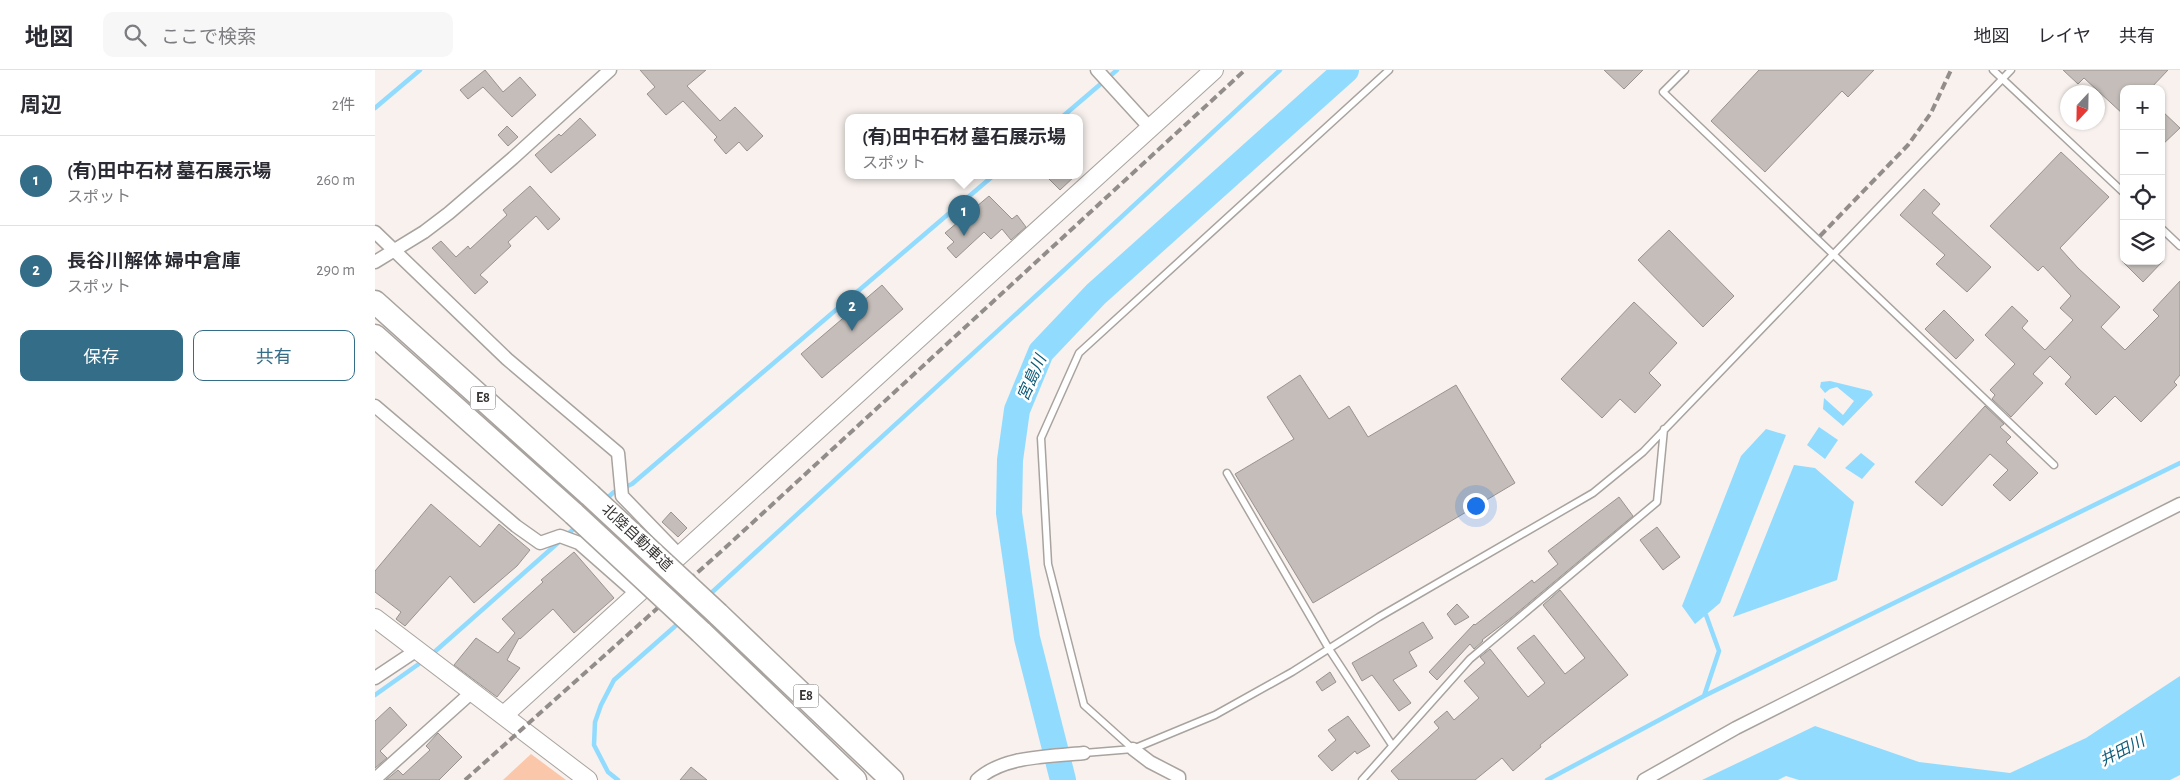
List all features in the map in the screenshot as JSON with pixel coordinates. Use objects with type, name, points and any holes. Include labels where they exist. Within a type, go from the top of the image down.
[{"type":"highway","name":"北陸自動車道","points":[[375,302],[719,614],[892,780]]},
{"type":"highway","name":"北陸自動車道","points":[[375,336],[574,514],[701,632],[855,780]]},
{"type":"street","points":[[375,262],[449,212],[513,158],[610,70]]},
{"type":"street","points":[[1097,70],[1150,128]]},
{"type":"street","points":[[504,715],[1213,70]]},
{"type":"street","points":[[375,232],[507,359],[618,453],[622,496],[679,555]]},
{"type":"street","points":[[375,406],[517,526],[540,543],[560,536],[579,543],[637,594]]},
{"type":"street","points":[[1643,780],[1736,728],[2180,504]]},
{"type":"street","points":[[375,618],[588,780]]},
{"type":"street","points":[[375,678],[417,650]]},
{"type":"street","points":[[375,779],[472,692]]},
{"type":"street","points":[[1133,749],[1150,762],[1179,777],[1179,780]]},
{"type":"street","points":[[977,780],[1000,765],[1084,753]]},
{"type":"lane","points":[[1133,749],[1084,706],[1048,564],[1041,438],[1079,353],[1389,70]]},
{"type":"lane","points":[[1685,70],[1663,92],[2054,465]]},
{"type":"lane","points":[[1993,70],[2120,189]]},
{"type":"lane","points":[[1084,753],[1133,749],[1215,715],[1593,493],[1643,452],[2011,70]]},
{"type":"lane","points":[[2165,232],[2180,246]]},
{"type":"lane","points":[[1362,780],[1392,744],[1470,660],[1657,502],[1664,429]]},
{"type":"lane","points":[[1227,473],[1329,649],[1392,744]]},
{"type":"shaded area","points":[[531,754],[566,780],[503,780]]},
{"type":"water","points":[[1830,381],[1871,391],[1873,395],[1843,426],[1823,409],[1824,398],[1843,415],[1854,401],[1837,387],[1825,393],[1820,387],[1821,382]]},
{"type":"water","points":[[1819,427],[1838,440],[1825,459],[1807,445]]},
{"type":"water","points":[[1766,429],[1786,435],[1720,603],[1695,624],[1682,606],[1741,456]]},
{"type":"water","points":[[1861,453],[1875,464],[1862,479],[1845,468]]},
{"type":"water","points":[[1794,465],[1815,468],[1854,502],[1837,580],[1733,617]]},
{"type":"water","name":"井田川","points":[[2180,676],[2180,775],[2170,780],[1799,780],[1786,776],[1778,780],[1702,780],[1815,726],[1919,762],[2010,773],[2086,738]]},
{"type":"building","points":[[485,70],[503,92],[520,77],[536,95],[512,117],[483,87],[468,99],[460,90]]},
{"type":"building","points":[[640,70],[706,70],[687,86],[720,121],[735,107],[763,136],[747,151],[739,142],[726,154],[714,140],[717,137],[683,101],[666,115],[647,94],[655,87]]},
{"type":"building","points":[[1604,70],[1643,70],[1624,89]]},
{"type":"building","points":[[1759,70],[1874,70],[1848,97],[1842,91],[1765,172],[1711,121]]},
{"type":"building","points":[[2063,70],[2168,70],[2154,85],[2120,85],[2120,111],[2105,97],[2105,85],[2092,85],[2084,78],[2078,84]]},
{"type":"building","points":[[2165,114],[2180,128],[2165,142]]},
{"type":"building","points":[[580,118],[596,135],[551,173],[535,155],[559,134],[561,136]]},
{"type":"building","points":[[507,126],[518,137],[508,146],[498,135]]},
{"type":"building","points":[[2061,152],[2109,197],[2060,248],[2078,268],[2120,307],[2101,327],[2125,350],[2159,316],[2153,310],[2180,281],[2180,375],[2174,382],[2177,385],[2141,422],[2115,396],[2096,415],[2065,384],[2071,377],[2050,356],[2033,374],[2043,383],[2011,417],[1992,399],[1995,395],[1990,390],[2015,364],[1985,335],[2012,306],[2028,321],[2022,328],[2045,350],[2073,320],[2060,308],[2071,296],[2043,266],[2038,271],[1990,226]]},
{"type":"building","points":[[1049,179],[1072,179],[1060,190]]},
{"type":"building","points":[[530,186],[560,219],[548,230],[536,216],[508,242],[511,246],[480,275],[488,282],[475,294],[432,248],[441,241],[456,257],[468,246],[470,249],[507,215],[503,210]]},
{"type":"building","points":[[1924,189],[1940,204],[1932,213],[1991,267],[1967,292],[1936,264],[1945,255],[1900,215]]},
{"type":"building","points":[[989,196],[1012,219],[1017,215],[1026,227],[1011,240],[1002,229],[991,239],[984,232],[956,258],[947,248],[954,242],[945,233]]},
{"type":"building","points":[[1669,230],[1734,296],[1703,327],[1638,260]]},
{"type":"building","points":[[2126,265],[2159,265],[2143,282]]},
{"type":"building","points":[[882,285],[903,309],[822,378],[801,354]]},
{"type":"building","points":[[1634,302],[1677,343],[1649,373],[1661,385],[1635,413],[1620,399],[1602,418],[1561,379]]},
{"type":"building","points":[[1944,310],[1974,340],[1956,359],[1925,329]]},
{"type":"building","points":[[1300,375],[1329,419],[1349,406],[1368,437],[1456,385],[1515,483],[1313,603],[1235,474],[1294,439],[1267,397]]},
{"type":"building","points":[[1985,406],[2004,424],[2000,427],[2011,437],[2006,442],[2038,473],[2010,501],[1993,485],[2008,470],[1990,454],[1942,506],[1915,482]]},
{"type":"building","points":[[1619,497],[1633,516],[1482,640],[1474,649],[1470,644],[1437,680],[1429,672],[1474,624],[1532,580],[1534,583],[1558,564],[1548,551]]},
{"type":"building","points":[[431,504],[480,547],[499,524],[530,550],[517,566],[474,603],[450,576],[405,626],[396,619],[401,612],[375,592],[375,571]]},
{"type":"building","points":[[671,512],[687,528],[678,537],[662,522]]},
{"type":"building","points":[[1657,527],[1680,557],[1663,570],[1640,540]]},
{"type":"building","points":[[574,552],[614,598],[574,633],[553,609],[519,638],[507,660],[520,668],[497,697],[454,665],[476,638],[498,653],[515,633],[502,619],[543,582],[541,580]]},
{"type":"building","points":[[1560,590],[1628,675],[1540,745],[1541,747],[1513,771],[1502,758],[1475,780],[1399,780],[1391,771],[1439,728],[1434,722],[1447,711],[1454,720],[1479,698],[1464,681],[1485,663],[1480,657],[1490,649],[1528,697],[1545,683],[1517,648],[1534,635],[1565,674],[1585,658],[1543,605]]},
{"type":"building","points":[[1457,604],[1469,617],[1455,625],[1447,614]]},
{"type":"building","points":[[1423,622],[1433,638],[1409,652],[1417,666],[1393,680],[1411,703],[1399,711],[1372,675],[1362,681],[1352,663]]},
{"type":"building","points":[[1330,672],[1336,682],[1322,691],[1316,682]]},
{"type":"building","points":[[390,707],[407,725],[380,751],[387,758],[375,768],[375,721]]},
{"type":"building","points":[[1348,716],[1370,746],[1357,754],[1355,751],[1332,771],[1318,756],[1336,740],[1328,730]]},
{"type":"building","points":[[438,733],[462,757],[439,780],[386,780],[398,770],[403,775],[430,750],[426,746]]},
{"type":"building","points":[[691,767],[707,780],[680,780]]},
{"type":"waterway","points":[[375,108],[420,70]]},
{"type":"waterway","points":[[1066,114],[1117,70]]},
{"type":"waterway","points":[[709,595],[1280,70]]},
{"type":"waterway","name":"宮島川","points":[[1063,780],[1027,638],[1009,513],[1010,460],[1017,410],[1041,352],[1096,294],[1346,70]]},
{"type":"waterway","points":[[605,500],[614,492],[632,484],[989,179]]},
{"type":"waterway","points":[[1547,780],[1704,696],[2180,463]]},
{"type":"waterway","points":[[431,655],[577,526]]},
{"type":"waterway","points":[[1704,696],[1719,651],[1706,615]]},
{"type":"waterway","points":[[618,780],[608,772],[594,745],[595,722],[601,705],[614,680],[681,621]]},
{"type":"waterway","points":[[375,695],[423,661]]},
{"type":"railway","points":[[465,780],[726,547],[1245,70]]},
{"type":"railway","points":[[1820,236],[1908,145],[1931,113],[1951,70]]},
{"type":"place","name":"(有)田中石材 墓石展示場","points":[[964,236]]},
{"type":"place","name":"長谷川解体 婦中倉庫","points":[[852,331]]}]
